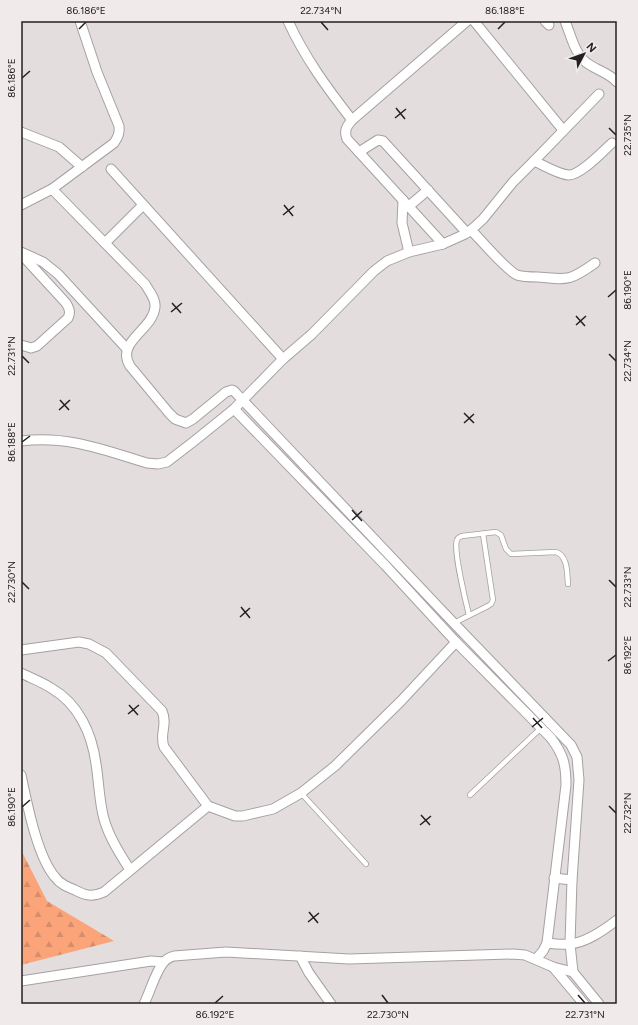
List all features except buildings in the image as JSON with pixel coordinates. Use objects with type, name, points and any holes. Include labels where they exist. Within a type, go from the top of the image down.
[{"type":"street","points":[[21,205],[52,189],[114,143],[120,130],[97,72],[80,21]]},
{"type":"street","points":[[288,21],[301,49],[311,65],[352,120]]},
{"type":"street","points":[[443,244],[359,152],[345,133],[346,126],[352,120],[467,21]]},
{"type":"street","points":[[474,21],[563,130]]},
{"type":"street","points":[[566,21],[576,50],[584,61],[588,65],[610,75],[617,82]]},
{"type":"street","points":[[21,441],[54,440],[80,442],[147,463],[167,462],[234,409],[283,360],[312,334],[374,271],[387,262],[409,252],[443,244],[469,231],[483,220],[514,182],[599,94]]},
{"type":"street","points":[[21,132],[59,147],[82,167]]},
{"type":"street","points":[[359,152],[376,141],[382,140],[428,190],[469,231],[505,265],[518,275],[562,280],[570,279],[579,275],[595,263]]},
{"type":"street","points":[[534,161],[564,174],[573,175],[580,171],[612,143]]},
{"type":"street","points":[[111,169],[283,360]]},
{"type":"street","points":[[52,189],[145,284],[152,295],[155,306],[153,316],[127,349],[126,358],[130,366],[169,413],[186,423],[229,390],[234,391],[571,745],[577,757],[579,780],[572,880],[570,944],[573,972],[599,1004]]},
{"type":"street","points":[[409,252],[402,223],[406,203],[428,190]]},
{"type":"street","points":[[105,243],[143,205]]},
{"type":"street","points":[[21,253],[43,262],[58,274],[127,349]]},
{"type":"street","points":[[21,253],[66,303],[70,314],[68,318],[37,346],[31,348],[21,345]]},
{"type":"street","points":[[234,409],[456,642],[551,738],[559,749],[564,759],[566,785],[547,943],[543,951],[536,959]]},
{"type":"street","points":[[21,650],[79,642],[88,644],[106,654],[162,711],[165,720],[162,737],[164,747],[208,806],[235,816],[243,816],[272,809],[301,793],[335,766],[354,749],[456,642]]},
{"type":"street","points":[[464,650],[472,642]]},
{"type":"street","points":[[21,673],[52,688],[66,699],[77,711],[86,726],[91,740],[96,764],[98,790],[104,819],[117,848],[130,870]]},
{"type":"street","points":[[21,775],[30,817],[49,870],[62,884],[83,894],[93,896],[104,892],[208,806]]},
{"type":"street","points":[[554,878],[572,880]]},
{"type":"street","points":[[547,943],[570,944],[588,938],[617,920]]},
{"type":"street","points":[[21,981],[151,961],[163,962],[174,956],[226,952],[349,959],[513,954],[536,959],[553,967],[573,972]]},
{"type":"street","points":[[300,956],[309,973],[331,1004]]},
{"type":"street","points":[[144,1004],[163,962]]},
{"type":"street","points":[[553,967],[584,1004]]},
{"type":"lane","points":[[469,616],[458,563],[456,543],[462,536],[496,532],[502,537],[506,549],[512,554],[559,553],[565,562],[568,584]]},
{"type":"lane","points":[[454,623],[491,604],[492,600],[483,534]]},
{"type":"lane","points":[[470,795],[548,721]]},
{"type":"lane","points":[[301,793],[366,864]]},
{"type":"green space","points":[[21,850],[47,901],[114,941],[21,965]]}]
